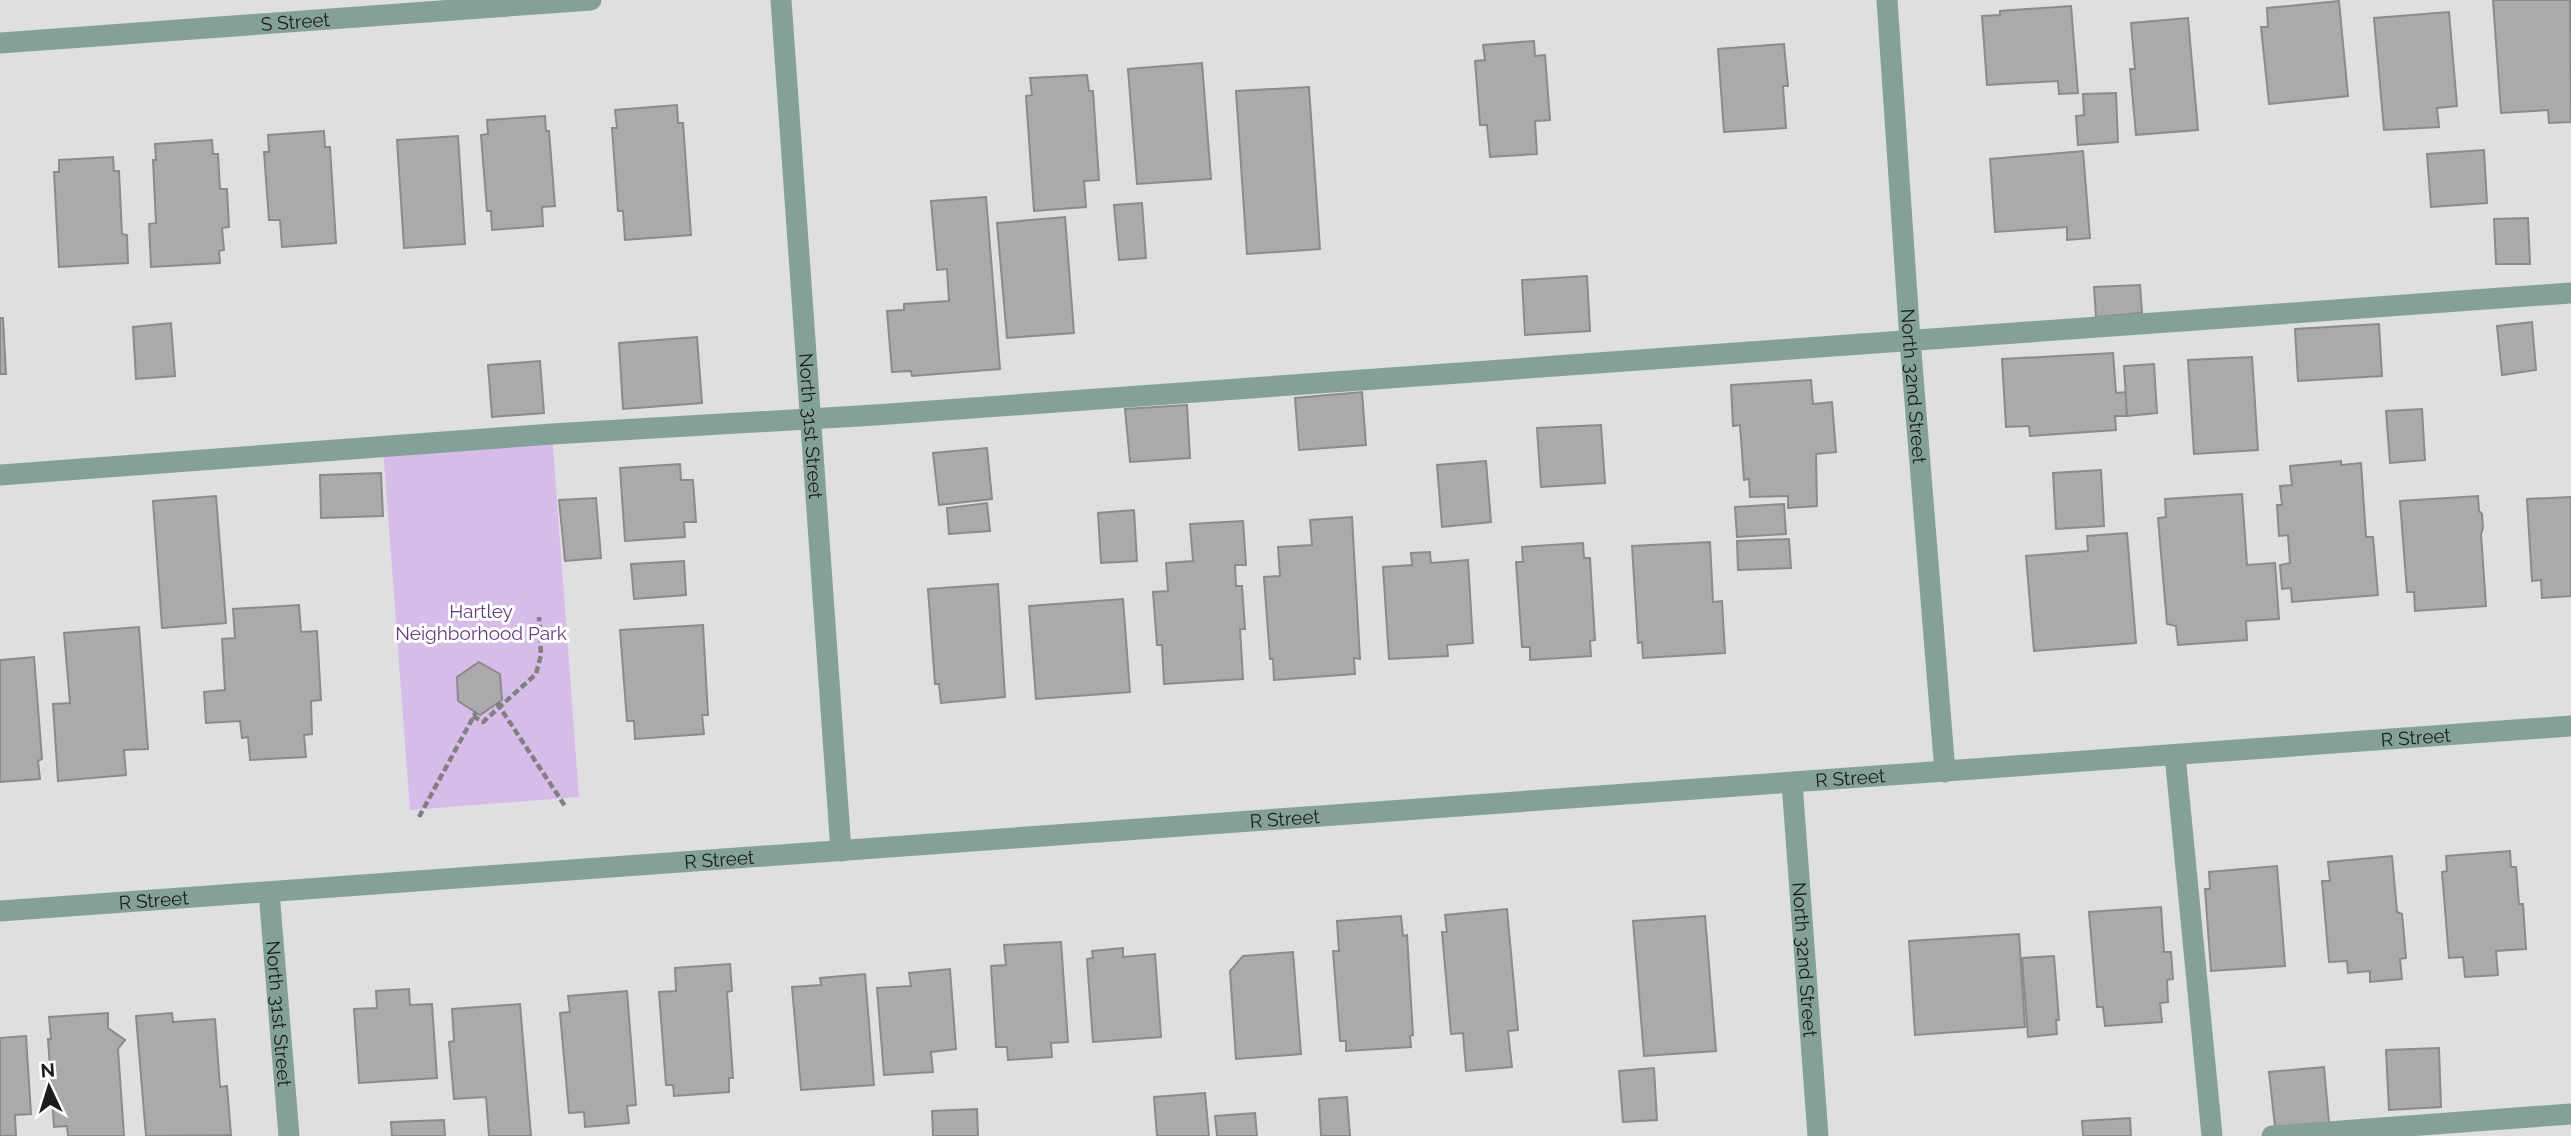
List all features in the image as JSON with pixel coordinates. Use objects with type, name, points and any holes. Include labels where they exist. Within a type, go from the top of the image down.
[{"type":"street","name":"S Street","points":[[0,43],[591,0]]},
{"type":"street","name":"North 31st Street","points":[[781,0],[841,850]]},
{"type":"street","name":"North 32nd Street","points":[[1887,0],[1910,340],[1945,772]]},
{"type":"street","points":[[0,474],[552,434],[812,419],[2571,293]]},
{"type":"street","name":"R Street","points":[[0,911],[2571,726]]},
{"type":"street","points":[[2175,755],[2212,1136]]},
{"type":"street","name":"North 32nd Street","points":[[1792,783],[1818,1136]]},
{"type":"street","name":"North 31st Street","points":[[269,892],[289,1136]]},
{"type":"street","points":[[2272,1136],[2571,1114]]},
{"type":"path","points":[[419,817],[474,714],[483,722],[536,674],[541,655],[539,617]]},
{"type":"path","points":[[498,706],[565,806]]},
{"type":"green space","name":"Hartley Neighborhood Park","points":[[552,434],[579,797],[410,810],[383,447]]},
{"type":"building","points":[[2493,0],[2570,0],[2571,122],[2549,123],[2548,110],[2501,113]]},
{"type":"building","points":[[2339,1],[2348,96],[2269,104],[2261,27],[2268,27],[2267,8]]},
{"type":"building","points":[[2071,6],[2078,93],[2059,94],[2058,81],[1987,85],[1982,16],[2000,15],[2000,11]]},
{"type":"building","points":[[2449,12],[2457,106],[2437,108],[2439,127],[2384,130],[2374,18]]},
{"type":"building","points":[[2188,18],[2198,130],[2136,135],[2130,69],[2135,69],[2131,23]]},
{"type":"building","points":[[1534,41],[1535,56],[1545,55],[1550,120],[1535,121],[1537,154],[1490,157],[1487,125],[1480,125],[1475,61],[1485,60],[1483,45]]},
{"type":"building","points":[[1784,44],[1788,86],[1783,86],[1786,128],[1724,132],[1718,49]]},
{"type":"building","points":[[1202,63],[1211,179],[1137,184],[1128,69]]},
{"type":"building","points":[[1087,75],[1089,91],[1093,91],[1099,180],[1084,181],[1086,207],[1034,211],[1026,96],[1032,95],[1030,78]]},
{"type":"building","points":[[1309,87],[1320,249],[1247,254],[1236,91]]},
{"type":"building","points":[[2116,93],[2118,142],[2078,145],[2076,116],[2084,115],[2083,94]]},
{"type":"building","points":[[677,105],[678,123],[683,123],[691,235],[625,240],[623,211],[618,211],[612,128],[617,128],[615,110]]},
{"type":"building","points":[[545,116],[546,131],[549,131],[555,206],[542,207],[543,226],[492,230],[491,211],[487,211],[481,135],[488,134],[487,120]]},
{"type":"building","points":[[324,131],[325,147],[330,147],[336,243],[282,247],[280,220],[269,220],[264,152],[269,152],[268,135]]},
{"type":"building","points":[[458,136],[465,244],[404,248],[397,140]]},
{"type":"building","points":[[212,140],[213,154],[218,154],[220,189],[227,189],[229,227],[222,228],[224,250],[219,251],[220,263],[151,267],[149,224],[156,223],[153,160],[156,160],[155,144]]},
{"type":"building","points":[[2484,150],[2487,203],[2431,207],[2427,154]]},
{"type":"building","points":[[2083,151],[2090,238],[2067,240],[2067,227],[1995,232],[1990,159]]},
{"type":"building","points":[[113,157],[114,171],[119,171],[122,234],[127,235],[128,263],[59,267],[54,172],[59,172],[59,160]]},
{"type":"building","points":[[986,197],[1000,369],[912,376],[911,371],[892,372],[887,311],[904,310],[904,304],[949,301],[947,269],[937,270],[931,201]]},
{"type":"building","points":[[1142,203],[1146,258],[1119,260],[1114,205]]},
{"type":"building","points":[[1065,217],[1074,333],[1007,338],[997,223]]},
{"type":"building","points":[[2528,218],[2530,264],[2496,264],[2494,219]]},
{"type":"building","points":[[1587,276],[1590,331],[1525,335],[1522,280]]},
{"type":"building","points":[[2140,285],[2142,313],[2096,317],[2094,287]]},
{"type":"building","points":[[0,318],[3,318],[6,374],[0,374]]},
{"type":"building","points":[[2532,322],[2536,370],[2502,375],[2497,326]]},
{"type":"building","points":[[171,323],[175,376],[136,379],[133,327]]},
{"type":"building","points":[[2379,324],[2382,376],[2298,381],[2295,329]]},
{"type":"building","points":[[697,337],[702,403],[623,409],[619,343]]},
{"type":"building","points":[[2113,353],[2116,393],[2126,392],[2127,416],[2115,416],[2116,430],[2030,436],[2029,426],[2006,427],[2002,359]]},
{"type":"building","points":[[2252,357],[2258,450],[2194,454],[2188,360]]},
{"type":"building","points":[[540,361],[544,413],[492,417],[488,365]]},
{"type":"building","points":[[2154,364],[2157,413],[2127,416],[2124,366]]},
{"type":"building","points":[[1811,380],[1813,404],[1832,402],[1836,452],[1816,454],[1817,506],[1788,508],[1788,496],[1750,497],[1749,479],[1744,480],[1740,425],[1733,426],[1731,385]]},
{"type":"building","points":[[1362,392],[1366,445],[1299,450],[1295,398]]},
{"type":"building","points":[[1187,405],[1190,458],[1130,462],[1125,409]]},
{"type":"building","points":[[2422,409],[2425,460],[2390,463],[2386,411]]},
{"type":"building","points":[[1601,425],[1605,483],[1541,487],[1537,428]]},
{"type":"building","points":[[987,448],[992,499],[939,505],[933,453]]},
{"type":"building","points":[[1486,461],[1491,522],[1442,527],[1437,465]]},
{"type":"building","points":[[2341,461],[2341,465],[2361,463],[2366,537],[2373,537],[2378,595],[2292,602],[2291,588],[2282,589],[2280,565],[2290,563],[2288,535],[2279,536],[2277,505],[2282,505],[2280,486],[2292,485],[2290,466]]},
{"type":"building","points":[[680,464],[681,480],[693,480],[696,522],[684,522],[685,537],[625,541],[620,468]]},
{"type":"building","points":[[2101,470],[2104,526],[2056,529],[2053,473]]},
{"type":"building","points":[[381,473],[383,516],[321,518],[320,475]]},
{"type":"building","points":[[2242,494],[2247,565],[2275,563],[2279,619],[2246,621],[2247,640],[2178,645],[2176,626],[2167,624],[2158,518],[2166,517],[2165,499]]},
{"type":"building","points":[[216,496],[226,623],[162,628],[153,501]]},
{"type":"building","points":[[2478,496],[2479,511],[2482,514],[2486,606],[2415,611],[2414,592],[2407,592],[2400,501]]},
{"type":"building","points":[[2571,497],[2571,596],[2542,598],[2541,580],[2532,581],[2527,499]]},
{"type":"building","points":[[596,498],[601,558],[565,561],[559,500]]},
{"type":"building","points":[[987,503],[990,531],[949,534],[947,508]]},
{"type":"building","points":[[1784,504],[1786,534],[1737,537],[1735,507]]},
{"type":"building","points":[[1134,510],[1137,561],[1101,563],[1098,513]]},
{"type":"building","points":[[1352,517],[1360,659],[1354,658],[1355,674],[1274,680],[1264,577],[1280,576],[1278,547],[1312,545],[1310,520]]},
{"type":"building","points":[[1243,521],[1246,565],[1235,565],[1236,586],[1242,586],[1245,629],[1240,629],[1243,679],[1164,684],[1162,645],[1157,645],[1153,592],[1168,591],[1166,563],[1193,561],[1190,524]]},
{"type":"building","points":[[2127,533],[2136,643],[2034,651],[2026,556],[2088,551],[2087,536]]},
{"type":"building","points":[[1789,539],[1791,568],[1738,570],[1737,541]]},
{"type":"building","points":[[1710,542],[1713,602],[1722,601],[1725,653],[1643,658],[1642,642],[1638,643],[1632,546]]},
{"type":"building","points":[[1583,543],[1584,558],[1590,558],[1595,640],[1590,641],[1591,656],[1530,660],[1530,647],[1522,647],[1516,562],[1523,562],[1522,547]]},
{"type":"building","points":[[1430,552],[1431,563],[1468,560],[1473,643],[1447,645],[1448,656],[1389,659],[1383,567],[1412,565],[1411,553]]},
{"type":"building","points":[[684,561],[686,595],[634,599],[631,564]]},
{"type":"building","points":[[998,584],[1005,697],[941,703],[939,684],[935,684],[928,589]]},
{"type":"building","points":[[1123,599],[1130,692],[1036,699],[1029,606]]},
{"type":"building","points":[[299,605],[301,632],[317,631],[321,700],[311,701],[312,734],[304,735],[306,757],[250,760],[248,737],[242,738],[240,721],[206,723],[204,692],[225,690],[222,639],[235,638],[233,609]]},
{"type":"building","points":[[703,625],[708,715],[702,715],[704,734],[635,739],[634,721],[627,721],[620,630]]},
{"type":"building","points":[[139,627],[148,749],[124,750],[126,775],[58,781],[53,704],[70,703],[64,633]]},
{"type":"building","points":[[34,657],[42,759],[38,761],[40,779],[0,782],[0,660]]},
{"type":"building","points":[[479,662],[500,674],[502,700],[480,715],[458,701],[457,677]]},
{"type":"building","points":[[2510,851],[2511,867],[2516,867],[2519,904],[2523,904],[2526,949],[2496,951],[2498,975],[2465,977],[2463,957],[2449,958],[2442,872],[2447,871],[2446,856]]},
{"type":"building","points":[[2392,856],[2397,912],[2402,914],[2406,958],[2400,959],[2402,979],[2370,982],[2370,971],[2348,973],[2347,961],[2329,962],[2322,881],[2330,881],[2328,862]]},
{"type":"building","points":[[2277,866],[2285,966],[2211,971],[2205,889],[2210,889],[2209,872]]},
{"type":"building","points":[[2161,907],[2164,952],[2171,952],[2173,979],[2167,980],[2168,1002],[2160,1003],[2162,1022],[2105,1026],[2103,1007],[2097,1007],[2089,912]]},
{"type":"building","points":[[1507,909],[1518,1030],[1508,1031],[1512,1067],[1466,1071],[1463,1033],[1451,1034],[1442,932],[1447,932],[1445,915]]},
{"type":"building","points":[[1401,916],[1403,936],[1407,935],[1413,1035],[1410,1036],[1411,1047],[1346,1051],[1346,1041],[1340,1041],[1333,951],[1339,951],[1337,921]]},
{"type":"building","points":[[1705,916],[1716,1051],[1644,1056],[1633,921]]},
{"type":"building","points":[[2019,934],[2025,1027],[1915,1035],[1909,941]]},
{"type":"building","points":[[1061,942],[1068,1042],[1051,1043],[1052,1057],[1008,1060],[1007,1047],[996,1047],[991,966],[1006,965],[1004,945]]},
{"type":"building","points":[[1123,948],[1123,957],[1155,954],[1161,1037],[1093,1042],[1087,959],[1093,958],[1092,951]]},
{"type":"building","points":[[1293,952],[1301,1054],[1236,1059],[1230,971],[1243,956]]},
{"type":"building","points":[[2054,956],[2059,1020],[2056,1020],[2057,1034],[2028,1037],[2022,958]]},
{"type":"building","points":[[730,964],[732,991],[727,992],[733,1078],[729,1078],[729,1092],[674,1096],[673,1085],[666,1085],[659,992],[676,991],[675,968]]},
{"type":"building","points":[[950,969],[956,1049],[931,1052],[933,1072],[884,1075],[877,988],[911,986],[909,973]]},
{"type":"building","points":[[865,974],[874,1085],[801,1090],[792,987],[821,985],[820,978]]},
{"type":"building","points":[[409,989],[410,1005],[432,1004],[437,1078],[359,1083],[354,1009],[377,1008],[376,991]]},
{"type":"building","points":[[627,991],[636,1105],[627,1106],[629,1123],[585,1127],[584,1112],[569,1113],[560,1013],[570,1012],[568,996]]},
{"type":"building","points":[[520,1004],[531,1136],[489,1136],[486,1097],[454,1099],[449,1042],[454,1041],[452,1009]]},
{"type":"building","points":[[108,1013],[108,1028],[125,1040],[118,1049],[124,1136],[68,1136],[67,1126],[54,1127],[49,1017]]},
{"type":"building","points":[[172,1013],[173,1022],[215,1019],[220,1087],[227,1086],[231,1135],[146,1136],[136,1016]]},
{"type":"building","points":[[26,1036],[31,1114],[15,1115],[16,1136],[0,1136],[0,1038]]},
{"type":"building","points":[[2439,1048],[2441,1107],[2389,1110],[2386,1050]]},
{"type":"building","points":[[2324,1067],[2329,1123],[2275,1127],[2269,1072]]},
{"type":"building","points":[[1654,1068],[1657,1120],[1623,1122],[1619,1071]]},
{"type":"building","points":[[1205,1093],[1209,1136],[1157,1136],[1154,1097]]},
{"type":"building","points":[[1347,1097],[1350,1136],[1321,1136],[1319,1099]]},
{"type":"building","points":[[977,1109],[978,1136],[933,1136],[932,1111]]},
{"type":"building","points":[[1255,1113],[1257,1136],[1217,1136],[1215,1116]]},
{"type":"building","points":[[2130,1118],[2131,1136],[2083,1136],[2082,1121]]},
{"type":"building","points":[[444,1120],[445,1136],[392,1136],[391,1122]]}]
